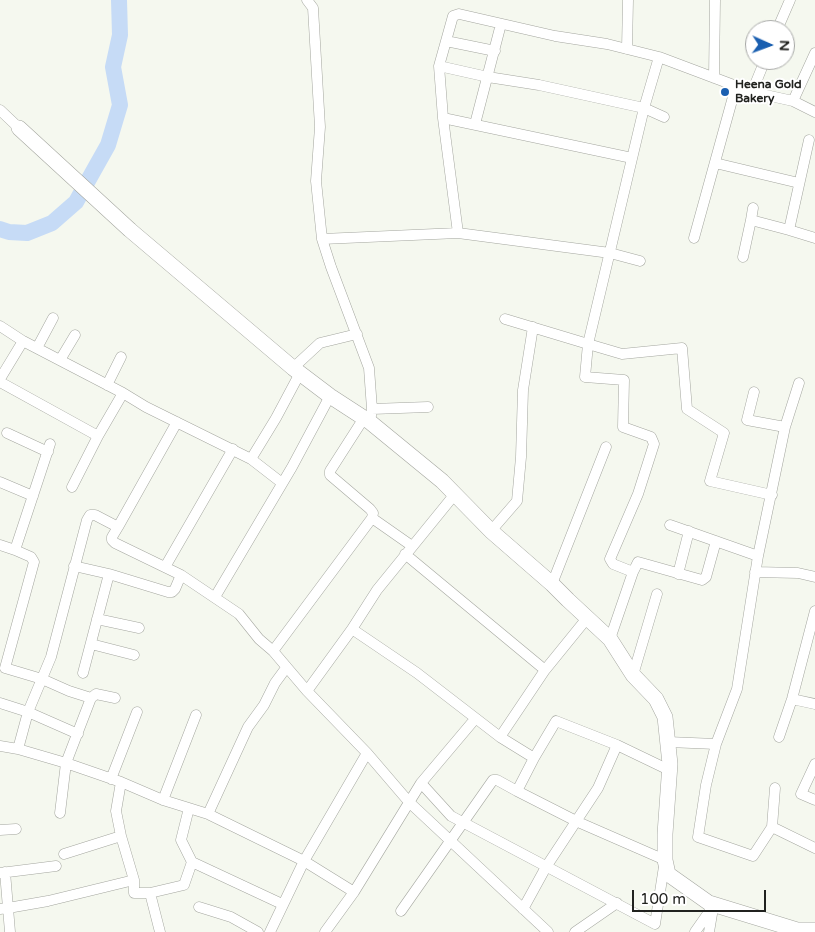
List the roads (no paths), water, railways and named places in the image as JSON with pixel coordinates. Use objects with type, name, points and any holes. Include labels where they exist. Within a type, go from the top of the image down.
[{"type":"street","points":[[273,652],[372,518],[373,514],[370,509],[330,475],[330,471],[368,416],[369,368],[322,239],[316,181],[320,127],[314,18],[313,8],[307,0]]},
{"type":"street","points":[[627,49],[628,0]]},
{"type":"street","points":[[714,78],[715,0]]},
{"type":"street","points":[[782,20],[790,0]]},
{"type":"street","points":[[458,233],[439,66],[453,16],[456,14],[554,36],[607,44],[660,57],[752,92],[793,101],[815,112]]},
{"type":"street","points":[[474,124],[502,24]]},
{"type":"street","points":[[446,41],[495,51]]},
{"type":"street","points":[[793,101],[815,53]]},
{"type":"street","points":[[633,572],[613,564],[610,559],[638,494],[654,444],[651,437],[623,427],[624,380],[585,377],[588,344],[644,108],[660,57]]},
{"type":"street","points":[[439,66],[488,77],[540,85],[644,108],[664,117]]},
{"type":"street","points":[[752,92],[761,70]]},
{"type":"street","points":[[694,238],[736,86]]},
{"type":"street","points":[[0,110],[130,230],[297,371],[330,396],[368,416],[610,639],[633,675],[656,699],[665,717],[669,770],[665,860],[656,924],[451,816],[421,783]]},
{"type":"street","points":[[444,118],[632,158]]},
{"type":"street","points":[[789,230],[809,140]]},
{"type":"street","points":[[715,162],[799,183]]},
{"type":"street","points":[[743,257],[754,208]]},
{"type":"street","points":[[750,220],[815,238]]},
{"type":"street","points":[[322,239],[458,233],[610,253],[640,261]]},
{"type":"street","points":[[37,348],[53,318]]},
{"type":"street","points":[[505,319],[622,354],[682,348],[686,409],[724,433],[710,481],[772,495]]},
{"type":"street","points":[[0,326],[23,341],[251,459],[282,484]]},
{"type":"street","points":[[491,531],[517,502],[521,457],[523,390],[533,327]]},
{"type":"street","points":[[60,360],[75,334]]},
{"type":"street","points":[[251,459],[276,418],[297,371],[320,343],[357,334]]},
{"type":"street","points":[[0,378],[23,341]]},
{"type":"street","points":[[107,385],[122,357]]},
{"type":"street","points":[[0,382],[98,436]]},
{"type":"street","points":[[775,788],[772,827],[753,856],[698,837],[706,785],[716,744],[737,689],[758,556],[785,427],[799,383]]},
{"type":"street","points":[[754,392],[747,420],[785,427]]},
{"type":"street","points":[[72,487],[123,393]]},
{"type":"street","points":[[215,597],[282,484],[330,396]]},
{"type":"street","points":[[368,416],[428,407]]},
{"type":"street","points":[[177,422],[112,540],[181,575],[239,614],[259,639],[273,652],[307,692],[367,753],[409,802],[548,932]]},
{"type":"street","points":[[7,433],[49,448],[15,550]]},
{"type":"street","points":[[552,584],[606,447]]},
{"type":"street","points":[[165,567],[233,449]]},
{"type":"street","points":[[0,482],[33,496]]},
{"type":"street","points":[[307,692],[352,629],[376,590],[454,494]]},
{"type":"street","points":[[18,749],[28,712],[51,657],[87,520],[90,515],[95,515],[118,527]]},
{"type":"street","points":[[372,518],[412,546]]},
{"type":"street","points":[[670,524],[758,556]]},
{"type":"street","points":[[678,574],[689,531]]},
{"type":"street","points":[[610,639],[638,562],[702,580],[706,577],[716,541]]},
{"type":"street","points":[[0,545],[31,556],[34,562],[3,667],[92,698]]},
{"type":"street","points":[[405,554],[545,670]]},
{"type":"street","points":[[74,566],[109,574],[168,592],[172,592],[175,589],[181,575]]},
{"type":"street","points":[[755,572],[798,572],[815,577]]},
{"type":"street","points":[[83,673],[109,574]]},
{"type":"street","points":[[633,675],[657,594]]},
{"type":"street","points":[[779,736],[792,699],[815,611]]},
{"type":"street","points":[[500,737],[545,670],[588,617]]},
{"type":"street","points":[[97,619],[139,628]]},
{"type":"street","points":[[352,629],[417,673],[475,720],[534,758]]},
{"type":"street","points":[[91,644],[134,655]]},
{"type":"street","points":[[208,814],[248,727],[264,705],[275,682],[286,668]]},
{"type":"street","points":[[60,814],[66,763],[92,698],[96,694],[115,698]]},
{"type":"street","points":[[792,699],[815,704]]},
{"type":"street","points":[[0,703],[28,712],[78,734]]},
{"type":"street","points":[[137,712],[116,780],[116,811],[134,880],[134,893],[150,893],[184,885],[192,862]]},
{"type":"street","points":[[164,800],[196,716]]},
{"type":"street","points":[[325,932],[354,892],[421,783],[475,720]]},
{"type":"street","points":[[517,791],[556,721],[617,745],[669,770]]},
{"type":"street","points":[[668,742],[716,744]]},
{"type":"street","points":[[523,909],[546,867],[578,822],[598,788],[617,745]]},
{"type":"street","points":[[0,746],[18,749],[66,763],[116,780],[164,800],[208,814],[304,861],[354,892]]},
{"type":"street","points":[[270,932],[304,861],[367,753]]},
{"type":"street","points":[[815,764],[801,794],[815,800]]},
{"type":"street","points":[[401,911],[493,780],[497,780],[578,822],[665,860]]},
{"type":"street","points":[[189,808],[181,840],[192,862],[282,904]]},
{"type":"street","points":[[772,827],[815,848]]},
{"type":"street","points":[[0,830],[16,830]]},
{"type":"street","points":[[64,854],[121,836]]},
{"type":"street","points":[[665,860],[668,874],[709,903],[796,930],[815,930]]},
{"type":"street","points":[[10,932],[4,908],[3,873],[56,866]]},
{"type":"street","points":[[4,908],[48,901],[134,880]]},
{"type":"street","points":[[150,893],[160,932]]},
{"type":"street","points":[[575,932],[617,903]]},
{"type":"street","points":[[695,932],[714,905]]},
{"type":"street","points":[[709,932],[714,905]]},
{"type":"street","points":[[199,907],[231,917],[258,932]]},
{"type":"waterway","points":[[0,229],[9,232],[27,233],[52,223],[76,202],[108,145],[120,105],[113,67],[120,35],[119,0]]},
{"type":"place","name":"Heena Gold Bakery","points":[[725,92]]}]
